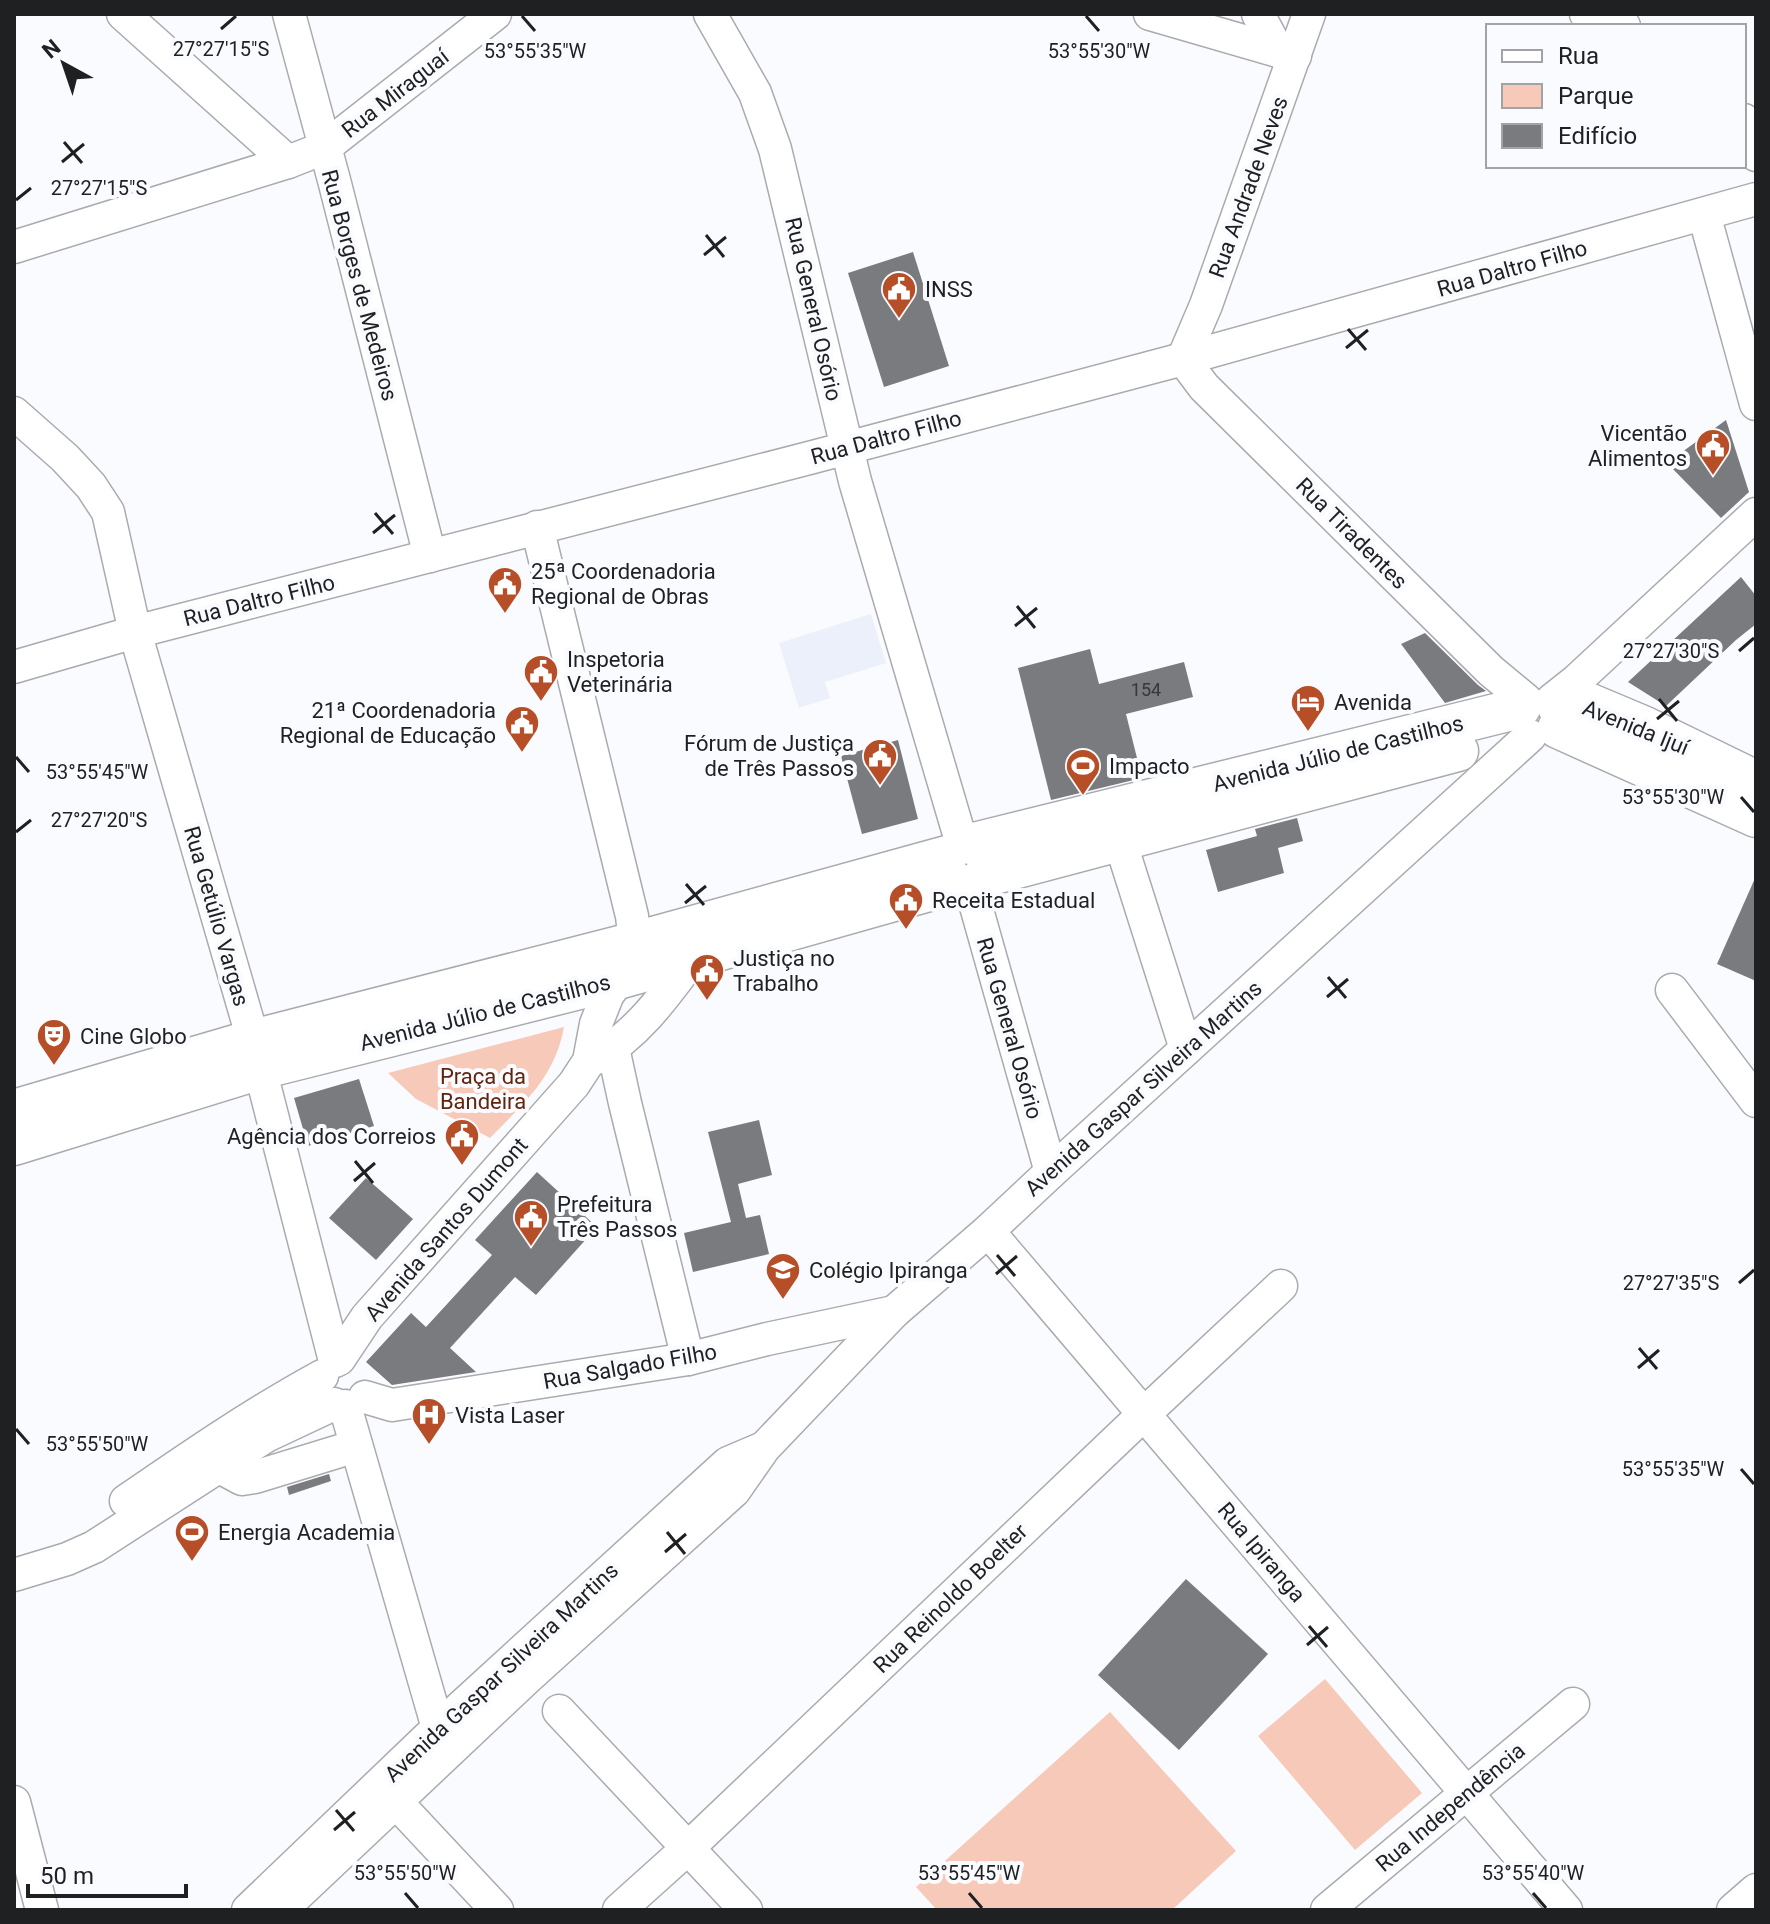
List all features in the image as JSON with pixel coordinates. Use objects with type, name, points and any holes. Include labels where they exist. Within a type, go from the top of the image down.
[{"type":"main road","name":"Avenida Ijuí","points":[[1539,716],[1575,702],[1588,703],[1756,781]]},
{"type":"main road","name":"Avenida Ijuí","points":[[1539,716],[1756,817]]},
{"type":"main road","name":"Avenida Júlio de Castilhos","points":[[14,1110],[256,1055],[628,960],[965,865],[1539,716]]},
{"type":"main road","name":"Avenida Júlio de Castilhos","points":[[628,960],[692,959],[965,865]]},
{"type":"main road","name":"Avenida Júlio de Castilhos","points":[[14,1145],[256,1055]]},
{"type":"street","points":[[123,14],[288,162]]},
{"type":"street","name":"Rua Borges de Medeiros","points":[[289,14],[430,556]]},
{"type":"street","name":"Rua Miraguaí","points":[[14,247],[324,148],[495,14]]},
{"type":"street","name":"Rua General Osório","points":[[710,14],[755,93],[775,149],[847,448],[1051,1172]]},
{"type":"street","points":[[1150,14],[1286,53]]},
{"type":"street","points":[[1258,14],[1286,53]]},
{"type":"street","name":"Rua Andrade Neves","points":[[1183,359],[1206,305],[1286,53],[1309,14]]},
{"type":"street","points":[[1586,14],[1618,24]]},
{"type":"street","points":[[1746,126],[1756,155]]},
{"type":"street","name":"Rua Daltro Filho","points":[[14,667],[135,632],[1183,359],[1756,199]]},
{"type":"street","points":[[1704,214],[1756,404]]},
{"type":"street","name":"Rua Tiradentes","points":[[1183,359],[1204,387],[1539,716]]},
{"type":"street","name":"Rua Getúlio Vargas","points":[[14,413],[74,467],[108,512],[135,632],[256,1055],[356,1446],[438,1728]]},
{"type":"street","name":"Avenida Gaspar Silveira Martins","points":[[281,1910],[527,1678],[734,1491],[764,1448],[894,1312],[988,1231],[1186,1049],[1756,514]]},
{"type":"street","points":[[537,527],[632,916],[628,960]]},
{"type":"street","points":[[1116,825],[1186,1049]]},
{"type":"street","points":[[688,1359],[625,1103],[601,1055],[661,1001],[692,959]]},
{"type":"street","name":"Avenida Santos Dumont","points":[[14,1553],[76,1532],[99,1519],[282,1398],[340,1384],[367,1317],[601,1055],[596,1024],[608,994],[628,960]]},
{"type":"street","points":[[1672,990],[1756,1101]]},
{"type":"street","name":"Rua Ipiranga","points":[[988,1231],[1566,1910]]},
{"type":"street","name":"Rua Reinoldo Boelter","points":[[619,1910],[1281,1286]]},
{"type":"street","name":"Rua Salgado Filho","points":[[340,1384],[392,1405],[688,1359],[894,1312]]},
{"type":"street","points":[[14,1575],[67,1559],[94,1547],[266,1436],[340,1384]]},
{"type":"street","points":[[218,1466],[242,1479],[356,1446]]},
{"type":"street","name":"Avenida Gaspar Silveira Martins","points":[[248,1910],[438,1728],[728,1463],[764,1448]]},
{"type":"street","name":"Rua Independência","points":[[1327,1910],[1573,1704]]},
{"type":"street","points":[[559,1711],[746,1910]]},
{"type":"street","points":[[14,1802],[42,1910]]},
{"type":"street","points":[[396,1802],[497,1910]]},
{"type":"street","points":[[1733,1910],[1756,1890]]},
{"type":"shaded area","points":[[871,614],[886,663],[825,682],[830,698],[799,708],[779,643]]},
{"type":"green space","name":"Praça da Bandeira","points":[[564,1027],[560,1045],[546,1075],[490,1138],[416,1099],[388,1073]]},
{"type":"green space","points":[[1325,1679],[1422,1793],[1355,1850],[1258,1736]]},
{"type":"green space","points":[[1110,1712],[1236,1851],[1172,1910],[937,1910],[916,1887]]},
{"type":"building","name":"INSS","points":[[913,252],[949,366],[884,387],[848,273]]},
{"type":"building","name":"Vicentão Alimentos","points":[[1726,420],[1749,492],[1721,518],[1667,463]]},
{"type":"building","points":[[1741,577],[1756,596],[1756,624],[1666,706],[1628,682]]},
{"type":"building","points":[[1425,633],[1486,691],[1445,703],[1401,644]]},
{"type":"building","points":[[1090,649],[1099,684],[1184,662],[1193,697],[1126,714],[1142,778],[1051,800],[1018,668]]},
{"type":"building","name":"Fórum de Justiça de Três Passos","points":[[898,740],[918,819],[862,834],[841,756]]},
{"type":"building","points":[[1297,818],[1303,841],[1278,848],[1284,873],[1218,892],[1206,850],[1257,836],[1255,829]]},
{"type":"building","points":[[1756,876],[1756,981],[1717,964]]},
{"type":"building","points":[[359,1079],[374,1126],[308,1146],[294,1098]]},
{"type":"building","points":[[759,1120],[772,1175],[738,1184],[746,1218],[760,1215],[769,1254],[693,1272],[684,1233],[731,1222],[708,1132]]},
{"type":"building","name":"Prefeitura Três Passos","points":[[537,1172],[597,1227],[536,1295],[515,1277],[450,1348],[476,1372],[392,1385],[366,1362],[411,1313],[426,1327],[492,1255],[475,1240]]},
{"type":"building","points":[[366,1178],[413,1219],[376,1260],[329,1218]]},
{"type":"building","points":[[329,1474],[331,1481],[289,1495],[287,1487]]},
{"type":"building","points":[[1186,1579],[1268,1654],[1179,1750],[1098,1675]]},
{"type":"place","name":"INSS","points":[[899,320]]},
{"type":"place","name":"Vicentão Alimentos","points":[[1713,477]]},
{"type":"place","name":"25ª Coordenadoria Regional de Obras","points":[[505,615]]},
{"type":"place","name":"Inspetoria Veterinária","points":[[541,703]]},
{"type":"place","name":"Avenida","points":[[1308,733]]},
{"type":"place","name":"21ª Coordenadoria Regional de Educação","points":[[522,754]]},
{"type":"place","name":"Fórum de Justiça de Três Passos","points":[[880,787]]},
{"type":"place","name":"Impacto","points":[[1083,797]]},
{"type":"place","name":"Receita Estadual","points":[[906,931]]},
{"type":"place","name":"Justiça no Trabalho","points":[[707,1002]]},
{"type":"place","name":"Cine Globo","points":[[54,1067]]},
{"type":"place","name":"Agência dos Correios","points":[[462,1167]]},
{"type":"place","name":"Prefeitura Três Passos","points":[[531,1248]]},
{"type":"place","name":"Colégio Ipiranga","points":[[783,1301]]},
{"type":"place","name":"Vista Laser","points":[[429,1446]]},
{"type":"place","name":"Energia Academia","points":[[192,1563]]}]
